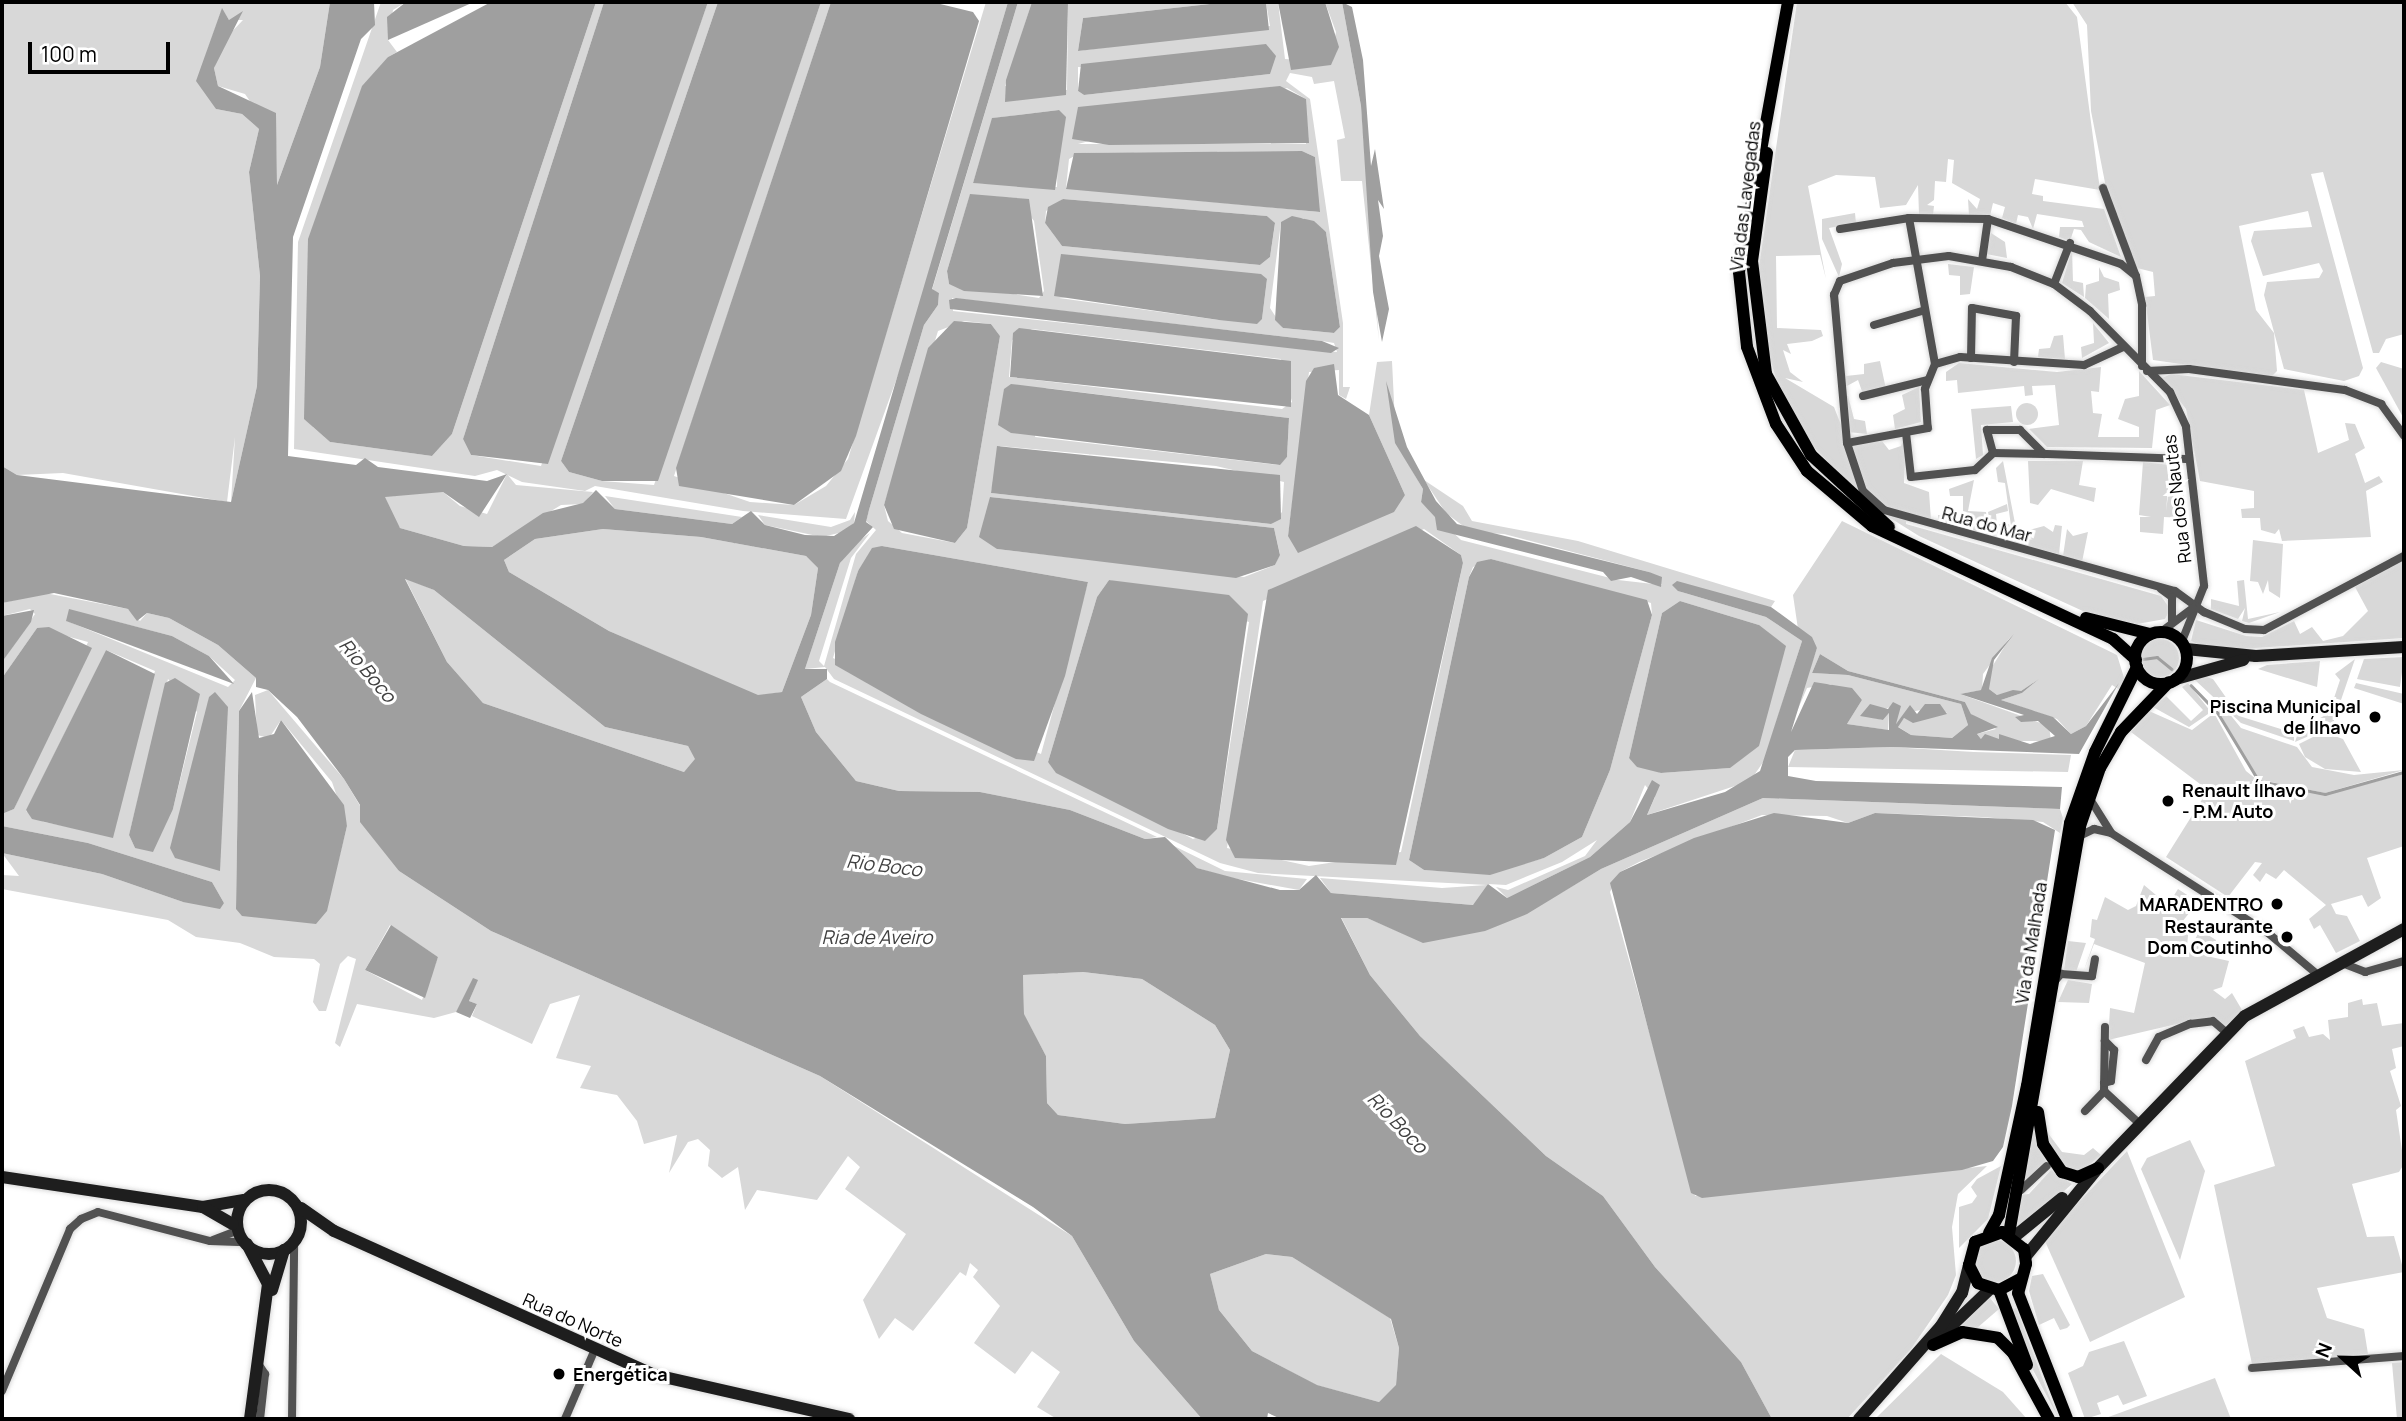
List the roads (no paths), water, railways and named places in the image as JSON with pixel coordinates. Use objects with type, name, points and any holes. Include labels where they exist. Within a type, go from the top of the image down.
[{"type":"main road","name":"Via das Lavegadas","points":[[1790,2],[1753,248],[1755,321],[1776,400],[1811,455],[1864,508],[1910,538],[2058,607],[2156,633]]},
{"type":"main road","name":"Via das Lavegadas","points":[[1790,2],[1741,241],[1738,272],[1752,364],[1786,443],[1850,510],[1902,542],[2081,623],[2136,664]]},
{"type":"main road","points":[[1753,248],[1746,277],[1752,364],[1809,462],[1864,508]]},
{"type":"main road","points":[[2256,656],[2173,681],[2147,679],[2136,664],[2156,633],[2184,645],[2256,656],[2404,647]]},
{"type":"main road","points":[[2173,681],[2186,665],[2184,645]]},
{"type":"main road","name":"Via da Malhada","points":[[1989,1233],[1999,1216],[2027,1086],[2070,823],[2095,752],[2132,690],[2136,664]]},
{"type":"main road","name":"Via da Malhada","points":[[2011,1235],[2038,1088],[2077,836],[2089,796],[2128,721],[2173,681]]},
{"type":"main road","points":[[2067,1419],[2021,1303],[2020,1279],[2026,1256],[2098,1168],[2227,1033],[2305,982],[2404,929]]},
{"type":"main road","points":[[2038,1088],[2047,1155],[2070,1176],[2098,1168]]},
{"type":"main road","points":[[1859,1419],[1941,1326],[1962,1293],[1971,1249],[1989,1233],[2011,1235],[2098,1168]]},
{"type":"main road","points":[[2,1177],[203,1207],[275,1194],[301,1208],[294,1244],[267,1311]]},
{"type":"main road","points":[[234,1227],[242,1200]]},
{"type":"main road","points":[[203,1207],[234,1227],[265,1272],[267,1311],[250,1419]]},
{"type":"main road","name":"Rua do Norte","points":[[301,1208],[334,1231],[595,1349],[681,1383],[849,1419]]},
{"type":"main road","points":[[246,1243],[294,1244],[334,1231]]},
{"type":"main road","points":[[2011,1235],[2026,1256]]},
{"type":"main road","points":[[1969,1265],[1994,1289],[2047,1415]]},
{"type":"main road","points":[[1866,1419],[1933,1345],[1994,1289],[2020,1279]]},
{"type":"main road","points":[[1933,1345],[1962,1332],[1998,1338],[2013,1353],[2047,1415]]},
{"type":"street","points":[[2103,188],[2136,276],[2145,368],[2189,369],[2345,390],[2381,404],[2404,436]]},
{"type":"street","points":[[1840,229],[1909,218],[1988,219],[2070,243],[2136,276]]},
{"type":"street","points":[[1863,396],[1923,384],[1935,364],[1922,311],[1909,218]]},
{"type":"street","points":[[1982,261],[1988,219]]},
{"type":"street","points":[[2054,284],[2070,243]]},
{"type":"street","name":"Rua dos Nautas","points":[[1840,281],[1914,261],[1982,261],[2054,284],[2170,392],[2186,427],[2204,586],[2195,606],[2184,645]]},
{"type":"street","name":"Rua do Mar","points":[[1840,281],[1834,342],[1847,443],[1863,491],[1884,510],[2159,587],[2245,629],[2264,630],[2404,556]]},
{"type":"street","points":[[1971,358],[1972,308],[2016,316],[2014,362]]},
{"type":"street","points":[[1874,325],[1922,311]]},
{"type":"street","points":[[1935,364],[1971,358],[2084,365],[2123,347]]},
{"type":"street","points":[[1847,443],[1928,428],[1929,377]]},
{"type":"street","points":[[1993,453],[1987,430],[2020,430],[2044,454]]},
{"type":"street","points":[[1906,433],[1911,477],[1975,470],[1993,453],[2189,459]]},
{"type":"street","points":[[2159,587],[2172,597],[2172,622]]},
{"type":"street","points":[[2156,633],[2195,606]]},
{"type":"street","points":[[2089,796],[2111,833]]},
{"type":"street","points":[[2077,836],[2094,830],[2111,833],[2268,933],[2318,975]]},
{"type":"street","points":[[2054,982],[2061,974],[2092,976],[2095,960]]},
{"type":"street","points":[[2342,963],[2365,972],[2404,961]]},
{"type":"street","points":[[2146,1060],[2159,1037],[2190,1024],[2213,1021],[2227,1033]]},
{"type":"street","points":[[2085,1111],[2104,1087],[2105,1027]]},
{"type":"street","points":[[2104,1087],[2141,1125]]},
{"type":"street","points":[[2021,1190],[2047,1166]]},
{"type":"street","points":[[2,1391],[70,1229],[81,1219],[98,1213],[210,1241],[246,1243]]},
{"type":"street","points":[[210,1241],[234,1227]]},
{"type":"street","points":[[292,1419],[294,1244]]},
{"type":"street","points":[[565,1419],[595,1349]]},
{"type":"street","points":[[2252,1368],[2404,1356]]},
{"type":"street","points":[[259,1365],[265,1374],[260,1419]]},
{"type":"water","name":"Ria de Aveiro","points":[[330,2],[374,2],[375,25],[361,39],[293,237],[288,456],[356,465],[365,458],[378,467],[487,481],[507,474],[479,517],[443,492],[385,497],[400,528],[464,546],[492,547],[543,513],[583,503],[596,490],[615,509],[732,524],[751,511],[765,525],[805,535],[834,536],[854,523],[1008,2],[1018,2],[932,289],[939,293],[938,305],[924,325],[869,510],[866,522],[873,527],[840,563],[805,669],[827,669],[827,679],[801,697],[816,732],[856,781],[899,791],[980,792],[1070,810],[1145,839],[1165,837],[1197,868],[1280,890],[1299,890],[1316,875],[1331,893],[1473,905],[1488,884],[1507,898],[1590,857],[1630,822],[1652,780],[1660,785],[1647,815],[1725,792],[1760,771],[1802,641],[1766,617],[1678,591],[1672,585],[1677,581],[1771,607],[1812,637],[1817,648],[1791,732],[1814,682],[1852,688],[1862,700],[1847,724],[1889,730],[1889,713],[1883,720],[1860,716],[1870,704],[1888,709],[1893,702],[1901,706],[1896,724],[1910,705],[1917,714],[1925,704],[1940,704],[1947,714],[1913,723],[1904,718],[1898,727],[1911,735],[1952,738],[1968,725],[1961,704],[1848,675],[1812,673],[1820,654],[1848,671],[1965,702],[1971,714],[1998,727],[1977,734],[1981,739],[1985,734],[1999,739],[1999,734],[2030,744],[2055,736],[2038,721],[2021,722],[2015,717],[2024,715],[1960,694],[1981,690],[1992,658],[2014,634],[1994,660],[1989,689],[1997,695],[2013,690],[2021,691],[2039,679],[2022,693],[2001,700],[2053,717],[2071,734],[2086,726],[2119,683],[2079,754],[1890,747],[1795,750],[1788,757],[1788,776],[1816,781],[2062,787],[2060,809],[1763,798],[1601,869],[1527,914],[1485,931],[1423,943],[1367,918],[1341,918],[1370,975],[1420,1036],[1546,1156],[1603,1196],[1655,1267],[1741,1362],[1772,1419],[1281,1419],[1268,1413],[1267,1419],[1202,1419],[1134,1341],[1072,1236],[1033,1207],[820,1076],[491,931],[399,871],[360,822],[360,805],[344,779],[297,717],[268,690],[256,687],[256,678],[218,645],[169,618],[147,613],[137,621],[128,609],[54,593],[2,603],[2,466],[17,475],[231,502],[257,386],[260,276],[249,172],[259,129],[242,114],[216,109],[196,81],[222,8],[229,20],[243,11],[214,68],[218,86],[276,113],[277,185],[320,67]],"holes":[[[603,529],[701,537],[806,556],[818,568],[811,615],[782,692],[758,695],[609,631],[509,572],[504,560],[535,539]],[[405,579],[434,590],[605,727],[688,746],[695,759],[684,772],[483,703],[447,662]],[[1083,972],[1142,979],[1215,1025],[1230,1050],[1215,1118],[1125,1124],[1058,1115],[1047,1103],[1046,1056],[1024,1014],[1023,975]],[[1266,1254],[1292,1257],[1391,1319],[1399,1348],[1396,1385],[1379,1402],[1317,1385],[1252,1351],[1219,1310],[1210,1274]]]},
{"type":"water","points":[[406,2],[474,2],[388,40],[387,17]]},
{"type":"water","points":[[491,2],[596,2],[452,434],[432,456],[330,442],[304,419],[308,239],[362,86],[388,57]]},
{"type":"water","points":[[604,2],[708,2],[548,464],[471,455],[463,439]]},
{"type":"water","points":[[718,2],[821,2],[658,481],[602,481],[569,472],[561,461]]},
{"type":"water","points":[[831,2],[932,2],[973,12],[979,21],[856,436],[841,471],[794,505],[679,486],[676,468]]},
{"type":"water","points":[[1032,2],[1068,2],[1066,95],[1005,102],[1006,80]]},
{"type":"water","points":[[1228,2],[1266,2],[1269,30],[1078,51],[1083,18]]},
{"type":"water","points":[[1278,2],[1325,2],[1339,47],[1331,65],[1291,70]]},
{"type":"water","points":[[1342,2],[1352,7],[1363,60],[1371,166],[1375,149],[1384,209],[1378,200],[1383,236],[1379,256],[1389,309],[1382,342],[1373,292],[1361,106]]},
{"type":"water","points":[[1266,44],[1276,56],[1270,74],[1084,95],[1078,91],[1081,64]]},
{"type":"water","points":[[1280,86],[1306,99],[1309,143],[1109,145],[1072,139],[1078,107]]},
{"type":"water","points":[[1059,110],[1066,117],[1055,190],[973,183],[992,118]]},
{"type":"water","points":[[1302,151],[1315,157],[1320,212],[1066,189],[1074,153]]},
{"type":"water","points":[[970,194],[1029,199],[1043,296],[964,291],[949,284],[947,271]]},
{"type":"water","points":[[1063,199],[1267,216],[1275,223],[1270,257],[1260,265],[1062,246],[1045,223],[1048,207]]},
{"type":"water","points":[[1292,216],[1314,221],[1326,232],[1340,327],[1334,333],[1283,328],[1275,320],[1281,222]]},
{"type":"water","points":[[1061,254],[1261,274],[1267,279],[1262,319],[1257,324],[1219,320],[1054,296]]},
{"type":"water","points":[[956,298],[1322,341],[1339,348],[1331,353],[950,309],[949,300]]},
{"type":"water","points":[[954,321],[991,324],[1000,336],[967,528],[955,543],[894,529],[884,505],[928,348]]},
{"type":"water","points":[[1019,328],[1291,361],[1291,407],[1010,377],[1013,333]]},
{"type":"water","points":[[1334,364],[1338,395],[1369,415],[1405,495],[1394,512],[1298,553],[1288,536],[1306,381],[1314,368]]},
{"type":"water","points":[[1386,381],[1407,447],[1436,501],[1457,524],[1649,572],[1662,577],[1661,587],[1631,577],[1611,581],[1603,572],[1437,530],[1435,517],[1421,502],[1423,489],[1395,443]]},
{"type":"water","points":[[1011,384],[1289,418],[1287,457],[1280,465],[1011,433],[998,425],[1004,389]]},
{"type":"water","points":[[997,446],[1280,475],[1281,519],[1271,524],[991,493]]},
{"type":"water","points":[[990,497],[1274,528],[1280,555],[1275,565],[1236,578],[997,549],[979,537]]},
{"type":"water","points":[[1416,526],[1461,555],[1463,563],[1396,865],[1235,858],[1226,840],[1268,590]]},
{"type":"water","points":[[882,546],[1088,582],[1065,676],[1034,761],[1016,759],[921,714],[835,665],[835,642],[858,571],[872,548]]},
{"type":"water","points":[[1491,559],[1647,600],[1652,615],[1610,770],[1582,837],[1544,858],[1490,875],[1424,870],[1409,860],[1469,577],[1477,562]]},
{"type":"water","points":[[1109,580],[1229,595],[1248,614],[1217,829],[1205,841],[1168,829],[1056,773],[1048,762],[1097,597]]},
{"type":"water","points":[[1680,601],[1759,625],[1786,646],[1759,746],[1730,768],[1661,773],[1637,767],[1629,758],[1662,613]]},
{"type":"water","points":[[69,609],[172,636],[209,656],[234,684],[66,621]]},
{"type":"water","points":[[34,610],[31,622],[2,662],[2,616]]},
{"type":"water","points":[[49,627],[92,648],[14,809],[2,814],[2,678],[37,628]]},
{"type":"water","points":[[106,650],[155,674],[113,838],[32,819],[26,810]]},
{"type":"water","points":[[175,678],[200,694],[173,809],[153,852],[135,848],[129,835],[165,683]]},
{"type":"water","points":[[215,692],[228,707],[220,871],[175,858],[170,848],[209,697]]},
{"type":"water","points":[[252,692],[259,738],[274,734],[281,720],[344,805],[347,826],[327,911],[316,924],[242,916],[236,909],[239,711]]},
{"type":"water","points":[[1774,813],[1848,823],[1875,813],[2033,820],[2055,830],[2012,1106],[2003,1147],[1993,1161],[1962,1170],[1702,1198],[1691,1193],[1610,883],[1620,872],[1694,838]]},
{"type":"water","points":[[2,826],[88,843],[212,882],[224,903],[220,909],[183,902],[102,874],[2,853]]},
{"type":"water","points":[[391,925],[438,957],[425,998],[365,970]]},
{"type":"water","points":[[473,978],[478,980],[469,1001],[477,1004],[470,1018],[456,1012]]},
{"type":"waterway","points":[[2143,659],[2157,657],[2172,669]]},
{"type":"waterway","points":[[2191,685],[2218,713],[2259,781],[2325,794],[2404,772]]},
{"type":"place","name":"Piscina Municipal de Ílhavo","points":[[2375,717]]},
{"type":"place","name":"Renault Ílhavo - P.M. Auto","points":[[2168,801]]},
{"type":"place","name":"MARADENTRO","points":[[2277,904]]},
{"type":"place","name":"Restaurante Dom Coutinho","points":[[2287,937]]},
{"type":"place","name":"Energética","points":[[559,1374]]},
{"type":"water label","name":"Rio Boco","points":[[367,671]]},
{"type":"water label","name":"Rio Boco","points":[[884,866]]},
{"type":"water label","name":"Rio Boco","points":[[1397,1123]]}]
